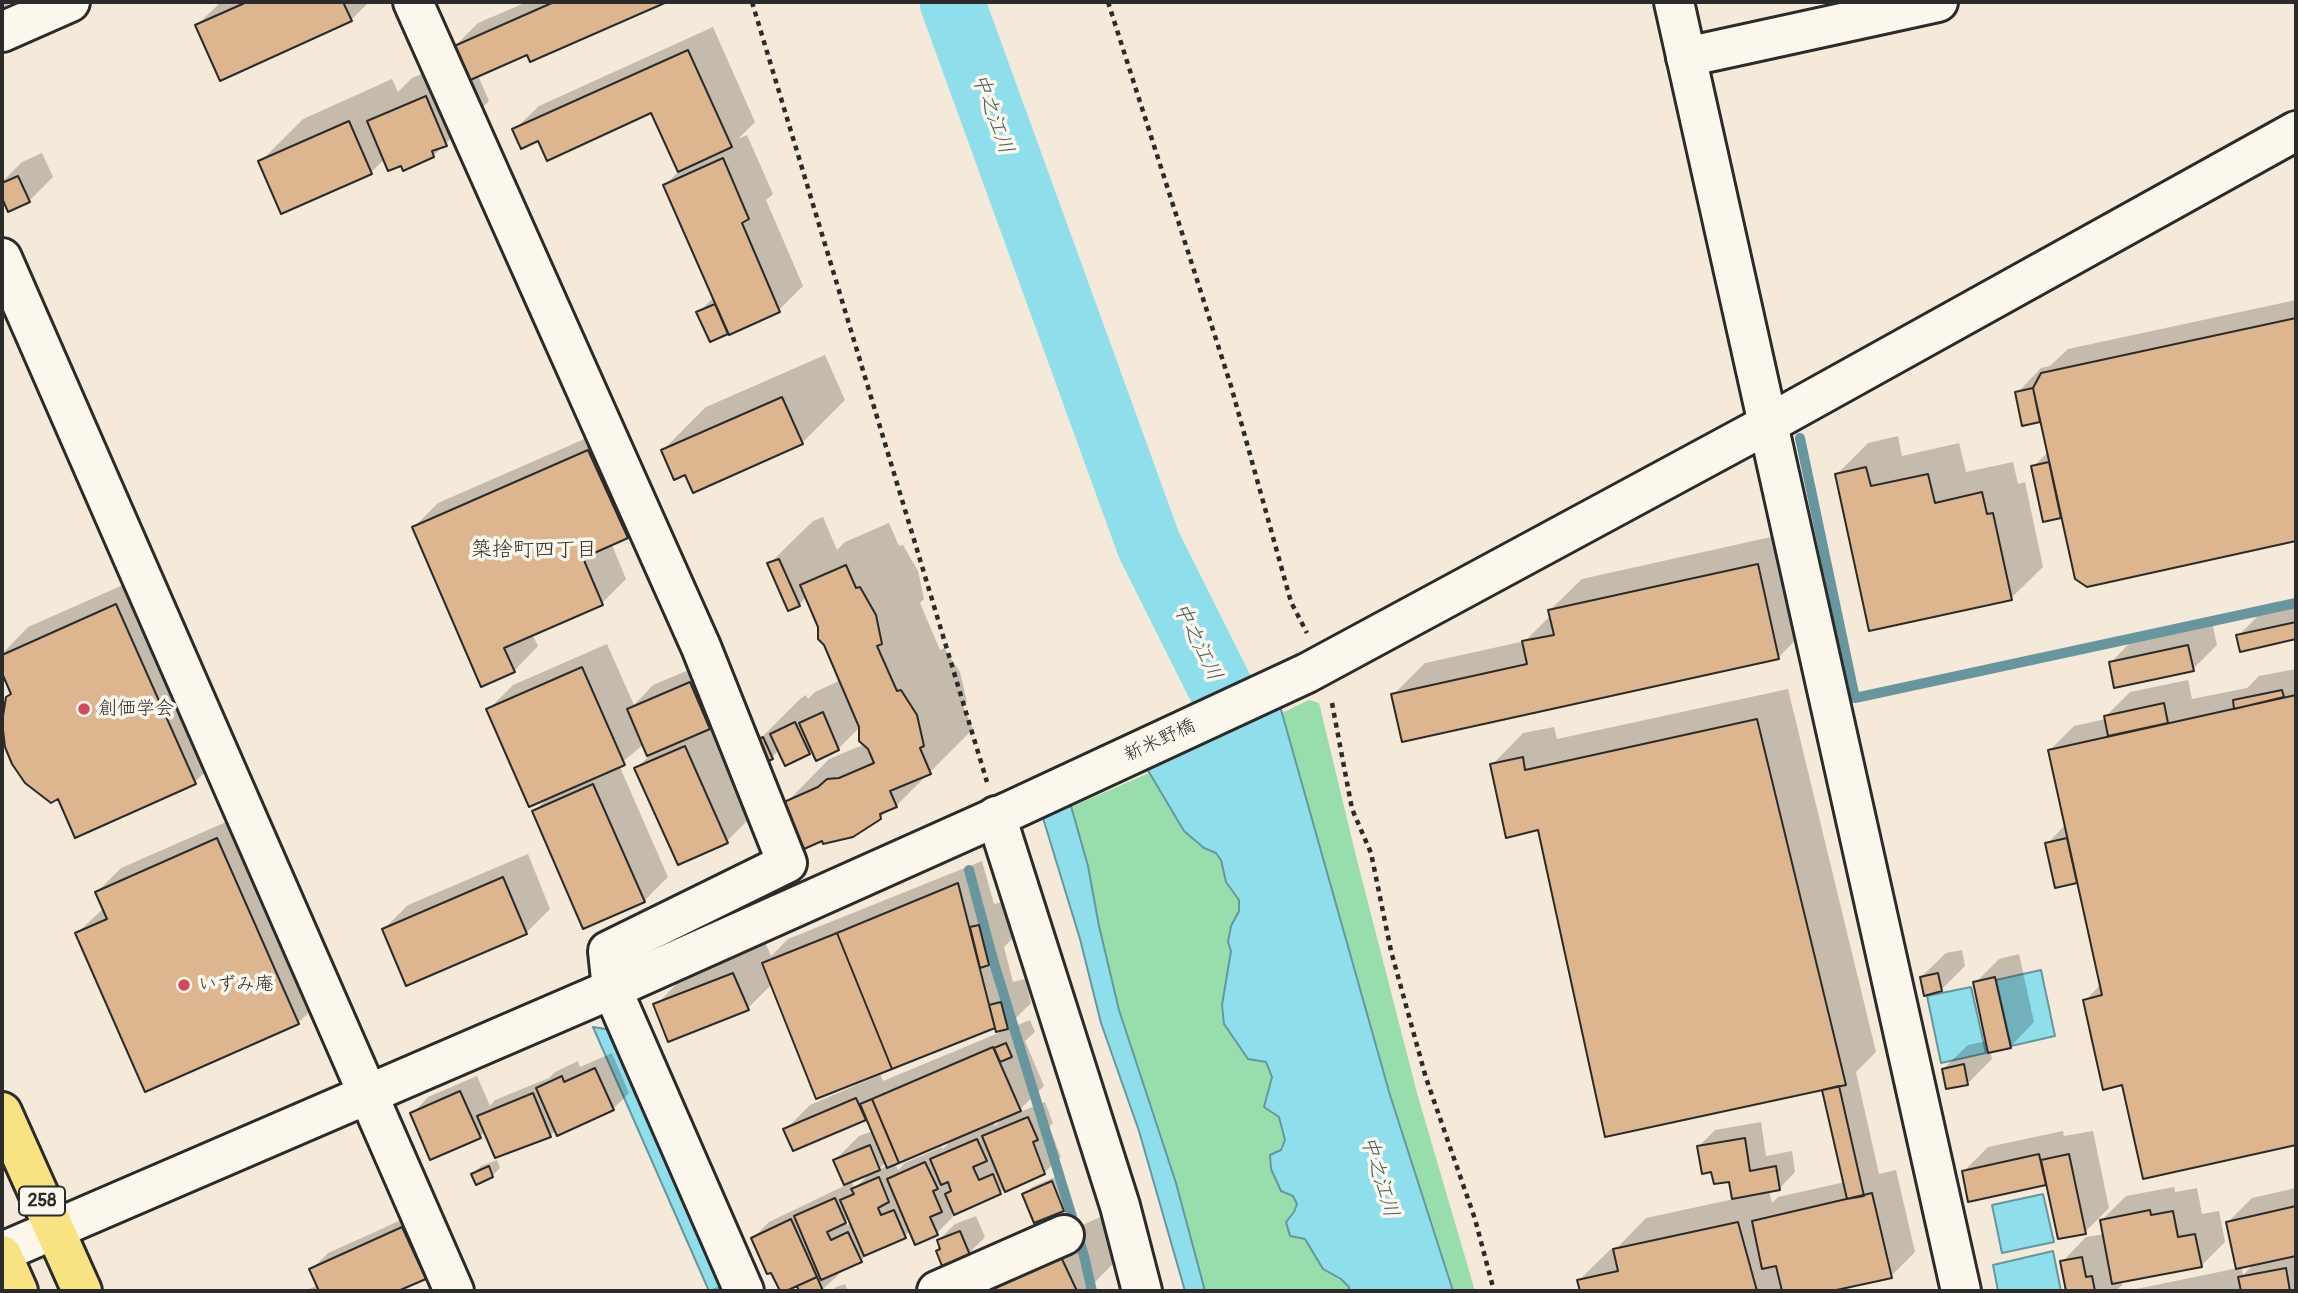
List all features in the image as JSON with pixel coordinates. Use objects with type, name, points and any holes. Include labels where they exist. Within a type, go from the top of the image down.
[{"type":"highway","name":"258","points":[[2,1112],[82,1291]]},
{"type":"highway","points":[[2,1254],[18,1291]]},
{"type":"street","points":[[2,32],[70,2]]},
{"type":"street","points":[[413,2],[701,647],[787,863],[608,951],[612,989],[744,1291]]},
{"type":"street","points":[[1674,2],[1961,1291]]},
{"type":"street","points":[[1686,57],[1938,2]]},
{"type":"street","name":"新米野橋","points":[[2,1254],[366,1093],[612,989],[1004,813],[1315,669],[1768,424],[2296,131]]},
{"type":"street","points":[[2,258],[454,1291]]},
{"type":"street","points":[[1004,813],[1120,1206],[1142,1291]]},
{"type":"street","points":[[937,1291],[1064,1235]]},
{"type":"path","points":[[752,2],[961,692],[1004,813]]},
{"type":"path","points":[[1108,2],[1231,386],[1291,602],[1315,669],[1352,809],[1371,853],[1391,951],[1426,1078],[1475,1219],[1494,1291]]},
{"type":"green space","points":[[1309,700],[1319,703],[1417,1093],[1475,1291],[1453,1291],[1390,1095],[1282,713]]},
{"type":"green space","points":[[1149,773],[1184,830],[1204,848],[1216,853],[1221,860],[1226,882],[1239,900],[1239,911],[1231,926],[1228,942],[1231,966],[1272,1077],[1264,1107],[1279,1117],[1285,1140],[1281,1150],[1297,1204],[1286,1222],[1305,1239],[1323,1269],[1341,1279],[1349,1291],[1205,1291],[1176,1183],[1119,1010],[1088,866],[1071,807]]},
{"type":"water","points":[[1278,699],[1390,1095],[1453,1291],[1349,1291],[1349,1287],[1341,1279],[1323,1269],[1305,1239],[1290,1236],[1286,1222],[1297,1204],[1293,1196],[1281,1191],[1271,1169],[1270,1155],[1281,1150],[1285,1140],[1279,1117],[1264,1107],[1272,1077],[1266,1062],[1248,1059],[1224,1024],[1222,1005],[1231,951],[1228,942],[1231,926],[1239,911],[1239,900],[1226,882],[1221,860],[1216,853],[1204,848],[1184,831],[1143,762]]},
{"type":"water","points":[[1067,792],[1088,866],[1119,1010],[1176,1183],[1205,1291],[1185,1291],[1139,1131],[1101,1023],[1080,939],[1039,805]]},
{"type":"water","points":[[2041,970],[2055,1036],[2011,1046],[1996,980]]},
{"type":"water","points":[[1971,987],[1986,1053],[1941,1063],[1927,996]]},
{"type":"water","points":[[593,1027],[612,1030],[726,1291],[709,1291]]},
{"type":"water","points":[[2043,1194],[2054,1242],[2002,1253],[1992,1205]]},
{"type":"water","points":[[2053,1251],[2061,1291],[1998,1291],[1993,1265]]},
{"type":"building","points":[[247,2],[343,2],[352,21],[220,81],[195,25]]},
{"type":"building","points":[[554,2],[667,2],[530,62],[527,55],[468,81],[452,47]]},
{"type":"building","points":[[688,50],[732,147],[678,172],[651,113],[547,161],[538,141],[521,149],[512,129]]},
{"type":"building","points":[[426,96],[447,146],[432,151],[434,157],[403,171],[401,166],[388,171],[367,121]]},
{"type":"building","points":[[349,121],[372,174],[281,214],[258,161]]},
{"type":"building","points":[[723,158],[749,219],[742,223],[780,312],[729,335],[663,185]]},
{"type":"building","points":[[18,176],[30,202],[8,212],[2,198],[2,183]]},
{"type":"building","points":[[715,304],[728,334],[710,342],[696,312]]},
{"type":"building","points":[[2296,318],[2296,541],[2087,587],[2075,579],[2033,388],[2041,373]]},
{"type":"building","points":[[2033,388],[2040,422],[2022,426],[2015,392]]},
{"type":"building","points":[[782,397],[803,444],[693,493],[685,475],[674,480],[661,450]]},
{"type":"building","points":[[588,450],[628,538],[583,558],[603,605],[504,648],[515,672],[481,687],[412,527]]},
{"type":"building","points":[[2049,462],[2061,518],[2043,522],[2031,466]]},
{"type":"building","points":[[1866,467],[1871,486],[1928,474],[1935,503],[1982,492],[1987,514],[1993,513],[2012,600],[1869,631],[1835,474]]},
{"type":"building","points":[[779,559],[800,606],[788,611],[767,563]]},
{"type":"building","points":[[1758,564],[1779,659],[1402,742],[1391,694],[1527,664],[1522,641],[1554,635],[1548,610]]},
{"type":"building","points":[[846,565],[856,588],[860,587],[876,615],[882,644],[877,646],[897,691],[901,690],[917,715],[924,746],[920,748],[931,774],[890,791],[897,807],[880,814],[881,819],[853,837],[823,844],[822,841],[804,849],[784,802],[818,787],[827,779],[839,778],[874,763],[868,749],[859,741],[859,727],[824,645],[818,639],[818,627],[800,585]]},
{"type":"building","name":"創価学会","points":[[116,604],[196,784],[75,838],[58,799],[51,803],[25,783],[12,764],[5,747],[2,722],[6,697],[11,694],[2,673],[2,655]]},
{"type":"building","points":[[2296,622],[2296,639],[2240,652],[2236,635]]},
{"type":"building","points":[[2188,645],[2194,671],[2114,688],[2109,662]]},
{"type":"building","points":[[582,667],[625,765],[529,807],[486,709]]},
{"type":"building","points":[[690,682],[710,729],[647,756],[627,709]]},
{"type":"building","points":[[2282,690],[2284,697],[2234,709],[2233,700]]},
{"type":"building","points":[[2296,695],[2296,1145],[2143,1179],[2122,1085],[2103,1090],[2083,1000],[2102,995],[2048,750]]},
{"type":"building","points":[[2164,703],[2168,723],[2108,736],[2104,716]]},
{"type":"building","points":[[823,712],[839,750],[816,761],[799,723]]},
{"type":"building","points":[[1757,719],[1846,1085],[1605,1137],[1538,830],[1506,838],[1490,764],[1523,757],[1525,770]]},
{"type":"building","points":[[795,722],[810,754],[785,766],[770,734]]},
{"type":"building","points":[[763,737],[773,759],[766,762],[756,740]]},
{"type":"building","points":[[685,746],[728,843],[678,865],[634,768]]},
{"type":"building","points":[[593,784],[645,902],[583,929],[532,811]]},
{"type":"building","points":[[217,838],[299,1024],[145,1092],[75,933],[107,919],[95,892]]},
{"type":"building","points":[[2067,838],[2077,883],[2055,888],[2045,843]]},
{"type":"building","points":[[503,877],[527,934],[406,986],[382,929]]},
{"type":"building","points":[[958,883],[995,1028],[892,1069],[837,933]]},
{"type":"building","points":[[979,925],[989,965],[980,968],[970,927]]},
{"type":"building","points":[[837,933],[892,1069],[816,1099],[762,963]]},
{"type":"building","points":[[733,973],[749,1010],[668,1042],[653,1004]]},
{"type":"building","points":[[1938,973],[1942,991],[1924,996],[1920,977]]},
{"type":"building","points":[[1995,977],[2011,1048],[1988,1053],[1973,982]]},
{"type":"building","points":[[1001,1002],[1008,1029],[996,1032],[989,1005]]},
{"type":"building","points":[[1006,1043],[1012,1057],[1000,1062],[994,1048]]},
{"type":"building","points":[[993,1047],[1021,1111],[899,1163],[872,1099]]},
{"type":"building","points":[[1964,1064],[1968,1085],[1946,1089],[1942,1069]]},
{"type":"building","points":[[595,1068],[614,1110],[557,1136],[536,1088],[562,1076],[564,1082]]},
{"type":"building","points":[[1839,1086],[1864,1196],[1847,1199],[1822,1090]]},
{"type":"building","points":[[460,1091],[481,1138],[430,1160],[410,1113]]},
{"type":"building","points":[[533,1093],[551,1137],[495,1158],[477,1116]]},
{"type":"building","points":[[856,1098],[866,1120],[793,1151],[783,1129]]},
{"type":"building","points":[[872,1099],[899,1163],[887,1168],[860,1104]]},
{"type":"building","points":[[1028,1117],[1038,1140],[1033,1142],[1045,1174],[1005,1192],[982,1136]]},
{"type":"building","points":[[1745,1138],[1750,1171],[1776,1166],[1780,1190],[1732,1199],[1729,1182],[1714,1184],[1711,1172],[1702,1174],[1697,1146]]},
{"type":"building","points":[[977,1139],[987,1161],[973,1167],[979,1180],[993,1174],[1001,1194],[954,1215],[945,1194],[951,1191],[948,1182],[941,1185],[930,1159]]},
{"type":"building","points":[[870,1145],[880,1170],[844,1185],[833,1160]]},
{"type":"building","points":[[2039,1154],[2046,1185],[1968,1202],[1962,1171]]},
{"type":"building","points":[[2069,1154],[2086,1234],[2058,1239],[2041,1160]]},
{"type":"building","points":[[925,1162],[938,1189],[933,1191],[942,1212],[930,1217],[938,1235],[915,1245],[887,1179]]},
{"type":"building","points":[[489,1166],[493,1177],[476,1185],[471,1174]]},
{"type":"building","points":[[879,1177],[889,1202],[878,1208],[881,1215],[894,1210],[906,1238],[864,1256],[840,1200],[854,1194],[851,1189]]},
{"type":"building","points":[[1052,1181],[1064,1211],[1034,1223],[1022,1194]]},
{"type":"building","points":[[1872,1193],[1892,1278],[1832,1291],[1782,1291],[1776,1266],[1762,1269],[1752,1221]]},
{"type":"building","points":[[835,1198],[846,1223],[827,1232],[831,1240],[848,1232],[862,1262],[821,1280],[794,1216]]},
{"type":"building","points":[[2296,1206],[2296,1256],[2236,1269],[2226,1222]]},
{"type":"building","points":[[2150,1210],[2151,1215],[2173,1211],[2178,1237],[2195,1234],[2202,1267],[2112,1284],[2100,1220]]},
{"type":"building","points":[[791,1219],[817,1277],[786,1291],[780,1291],[771,1273],[767,1274],[751,1238]]},
{"type":"building","points":[[1738,1222],[1757,1291],[1580,1291],[1577,1280],[1618,1271],[1613,1249]]},
{"type":"building","points":[[402,1227],[426,1279],[398,1291],[319,1291],[309,1269]]},
{"type":"building","points":[[960,1231],[970,1255],[942,1266],[936,1251],[940,1249],[937,1240]]},
{"type":"building","points":[[1061,1257],[1077,1291],[985,1291]]},
{"type":"building","points":[[2082,1257],[2086,1277],[2092,1276],[2095,1291],[2066,1291],[2060,1261]]},
{"type":"building","points":[[2286,1268],[2290,1291],[2241,1291],[2238,1277]]},
{"type":"building","points":[[817,1277],[823,1291],[799,1291],[797,1286]]},
{"type":"waterway","name":"中之江川","points":[[952,2],[1149,545],[1244,735],[1255,772]]},
{"type":"waterway","points":[[1800,438],[1855,698],[2296,603]]},
{"type":"waterway","points":[[969,870],[994,963],[1084,1256],[1092,1291]]},
{"type":"place","name":"創価学会","points":[[84,709]]},
{"type":"place","name":"いずみ庵","points":[[184,985]]},
{"type":"district","name":"築捨町四丁目","points":[[534,551]]}]
